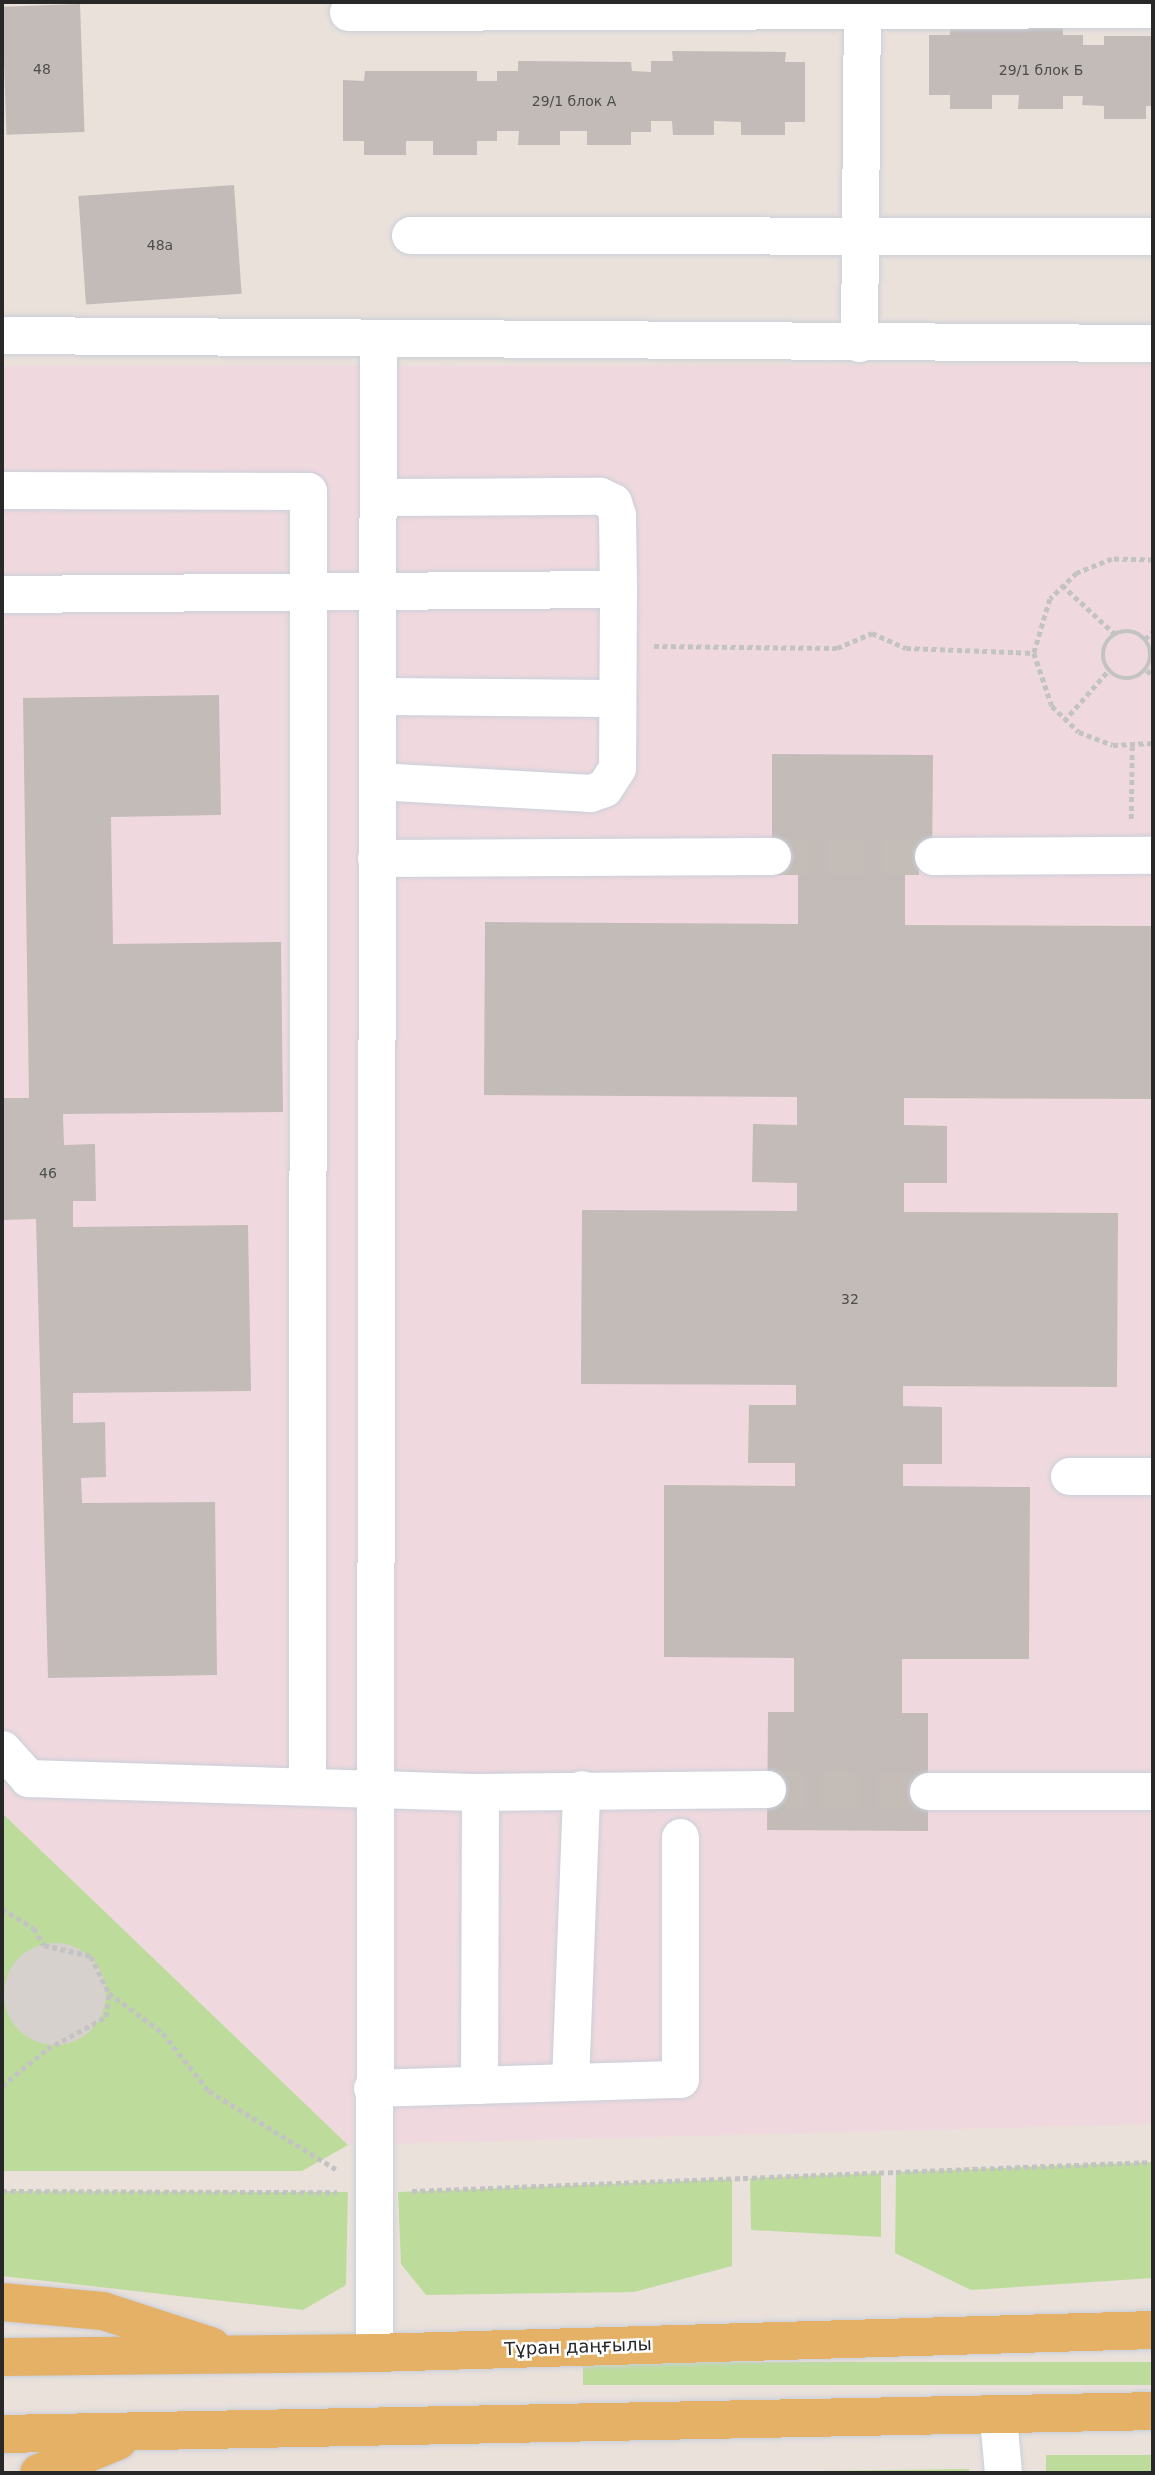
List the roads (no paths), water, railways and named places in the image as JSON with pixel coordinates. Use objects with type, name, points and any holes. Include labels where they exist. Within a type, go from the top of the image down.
[{"type":"main road","points":[[2,2302],[103,2311],[233,2351]]},
{"type":"main road","name":"Тұран даңғылы","points":[[2,2357],[233,2351],[374,2353],[1153,2330]]},
{"type":"main road","points":[[2,2434],[1153,2412]]},
{"type":"main road","points":[[39,2473],[139,2432]]},
{"type":"street","points":[[348,12],[862,5],[1153,9]]},
{"type":"street","points":[[859,343],[856,239],[862,5]]},
{"type":"street","points":[[410,235],[856,239],[1153,236]]},
{"type":"street","points":[[2,335],[1153,343]]},
{"type":"street","points":[[374,2353],[376,2193],[372,2088],[372,1788],[378,339]]},
{"type":"street","points":[[2,490],[308,491],[307,1784]]},
{"type":"street","points":[[377,781],[590,793],[604,788],[617,768],[618,646],[617,515],[613,502],[600,496],[378,497]]},
{"type":"street","points":[[2,594],[377,595],[618,589]]},
{"type":"street","points":[[377,696],[617,698]]},
{"type":"street","points":[[933,856],[1142,855]]},
{"type":"street","points":[[376,858],[772,856]]},
{"type":"street","points":[[1069,1476],[1153,1476]]},
{"type":"street","points":[[2,1749],[28,1778],[480,1791],[767,1789]]},
{"type":"street","points":[[570,2082],[581,1789]]},
{"type":"street","points":[[479,2085],[480,1791]]},
{"type":"street","points":[[929,1791],[1153,1791]]},
{"type":"street","points":[[372,2088],[680,2079],[680,1837]]},
{"type":"street","points":[[998,2417],[1003,2473]]},
{"type":"tunnel","points":[[772,856],[933,856]]},
{"type":"tunnel","points":[[767,1789],[928,1791]]}]
